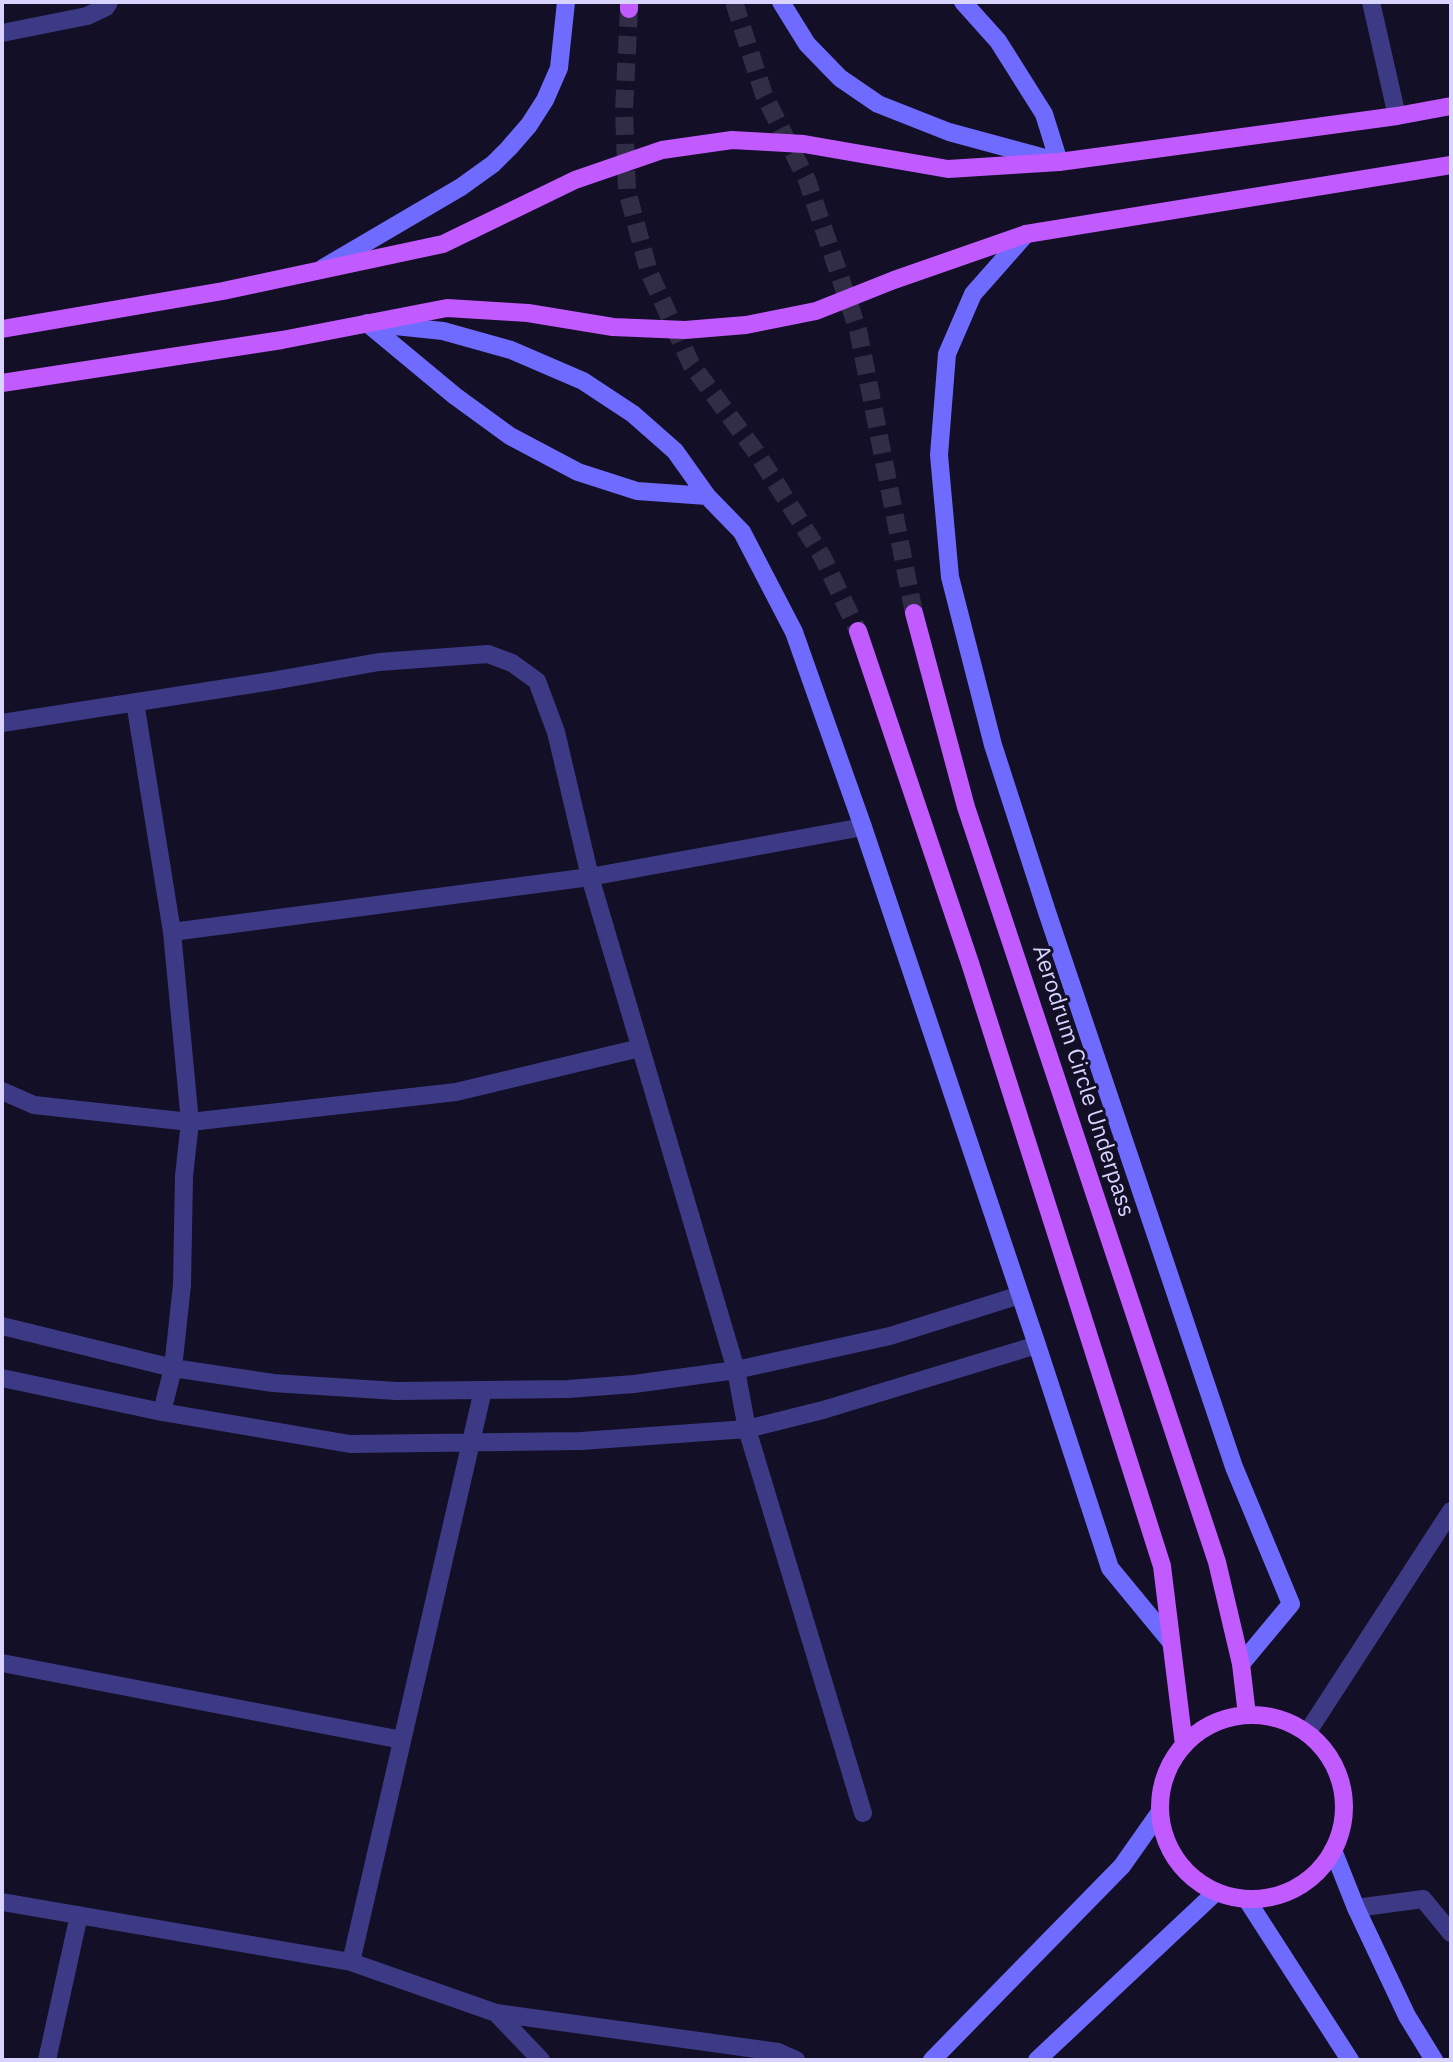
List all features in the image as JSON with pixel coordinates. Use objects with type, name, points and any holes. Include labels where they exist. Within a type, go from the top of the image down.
[{"type":"main road","points":[[2,329],[223,291],[443,244],[575,180],[662,150],[732,141],[804,144],[948,169],[1059,162],[1397,116],[1451,106]]},
{"type":"main road","points":[[2,383],[282,340],[447,308],[528,313],[613,327],[685,330],[746,325],[816,311],[1026,233],[1451,165]]},
{"type":"main road","name":"Aerodrum Circle Underpass","points":[[914,613],[966,807],[1217,1562],[1241,1664],[1247,1715]]},
{"type":"main road","points":[[858,631],[970,963],[1162,1566],[1184,1745]]},
{"type":"main road","points":[[1247,1715],[1278,1719],[1307,1733],[1328,1755],[1341,1784],[1341,1831],[1334,1850],[1320,1870],[1303,1884],[1274,1897],[1247,1900],[1216,1892],[1184,1870],[1167,1843],[1160,1812],[1162,1784],[1175,1755],[1197,1732],[1226,1718],[1247,1715]]},
{"type":"street","points":[[2,33],[87,16],[106,7],[109,2]]},
{"type":"street","points":[[314,273],[461,187],[493,164],[509,148],[545,100],[559,68],[566,2]]},
{"type":"street","points":[[781,2],[807,44],[840,78],[878,104],[949,132],[1059,162]]},
{"type":"street","points":[[963,2],[998,41],[1044,114],[1059,162]]},
{"type":"street","points":[[1371,2],[1397,116]]},
{"type":"street","points":[[1026,233],[973,294],[947,354],[939,455],[950,577],[993,745],[1047,912],[1234,1467],[1291,1604],[1241,1664]]},
{"type":"street","points":[[367,323],[455,396],[510,436],[578,472],[637,491],[707,496]]},
{"type":"street","points":[[367,323],[443,331],[511,350],[583,382],[633,414],[676,451],[707,496],[741,532],[794,632],[863,827],[1110,1568],[1171,1642]]},
{"type":"street","points":[[2,723],[379,662],[488,654],[512,663],[537,681],[556,732],[590,877],[736,1370],[747,1429],[863,1813]]},
{"type":"street","points":[[135,702],[172,932],[190,1122],[184,1176],[182,1285],[173,1368],[162,1412]]},
{"type":"street","points":[[172,932],[590,877],[863,827]]},
{"type":"street","points":[[2,1091],[34,1105],[190,1122],[456,1092],[640,1048]]},
{"type":"street","points":[[2,1326],[173,1368],[273,1383],[396,1391],[595,1387],[736,1370],[890,1336],[1020,1295]]},
{"type":"street","points":[[2,1378],[162,1412],[350,1444],[581,1441],[747,1429],[822,1410],[1037,1345]]},
{"type":"street","points":[[351,1962],[483,1390]]},
{"type":"street","points":[[1307,1733],[1451,1511]]},
{"type":"street","points":[[2,1663],[402,1740]]},
{"type":"street","points":[[932,2060],[1122,1866],[1160,1812]]},
{"type":"street","points":[[1334,1850],[1356,1908],[1406,2017],[1434,2060]]},
{"type":"street","points":[[1037,2060],[1216,1892]]},
{"type":"street","points":[[1356,1908],[1423,1899],[1451,1933]]},
{"type":"street","points":[[1247,1900],[1350,2060]]},
{"type":"street","points":[[2,1902],[351,1962],[496,2014],[778,2052],[796,2060]]},
{"type":"street","points":[[47,2060],[79,1915]]},
{"type":"street","points":[[496,2014],[541,2060]]},
{"type":"tunnel","points":[[734,2],[764,95],[807,180],[858,330],[914,613]]},
{"type":"tunnel","points":[[629,9],[624,111],[627,191],[649,272],[691,364],[756,452],[822,556],[858,631]]}]
